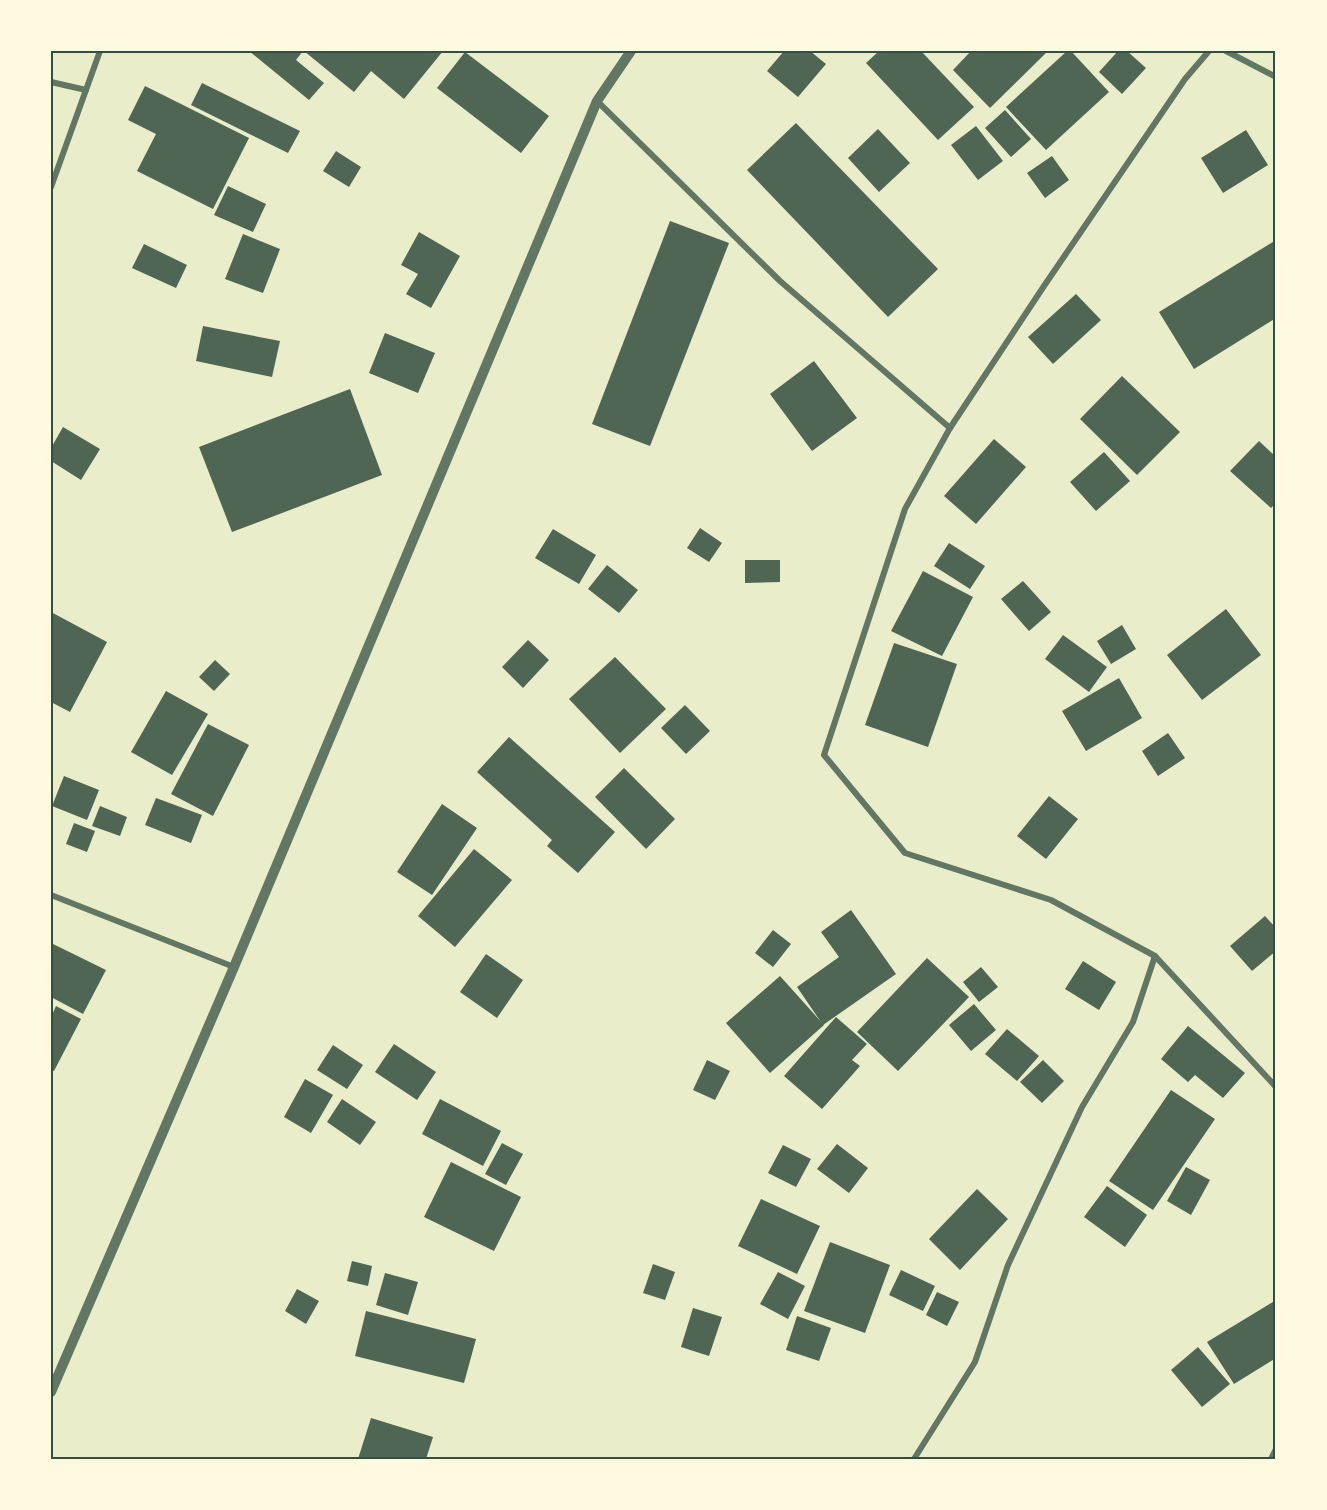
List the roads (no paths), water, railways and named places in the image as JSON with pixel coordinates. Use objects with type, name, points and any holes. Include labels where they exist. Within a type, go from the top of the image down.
[{"type":"street","points":[[51,188],[100,51]]},
{"type":"street","points":[[51,1392],[234,967],[597,101],[631,51]]},
{"type":"street","points":[[1209,51],[1185,79],[1044,286],[950,428],[905,509],[824,754],[905,853],[1051,900],[1155,956],[1276,1087]]},
{"type":"street","points":[[1226,51],[1276,77]]},
{"type":"street","points":[[51,82],[86,90]]},
{"type":"street","points":[[597,101],[780,281],[950,428]]},
{"type":"street","points":[[51,895],[234,967]]},
{"type":"street","points":[[914,1459],[975,1362],[1008,1265],[1082,1107],[1133,1022],[1155,956]]},
{"type":"street","points":[[1271,1459],[1276,1449]]}]
